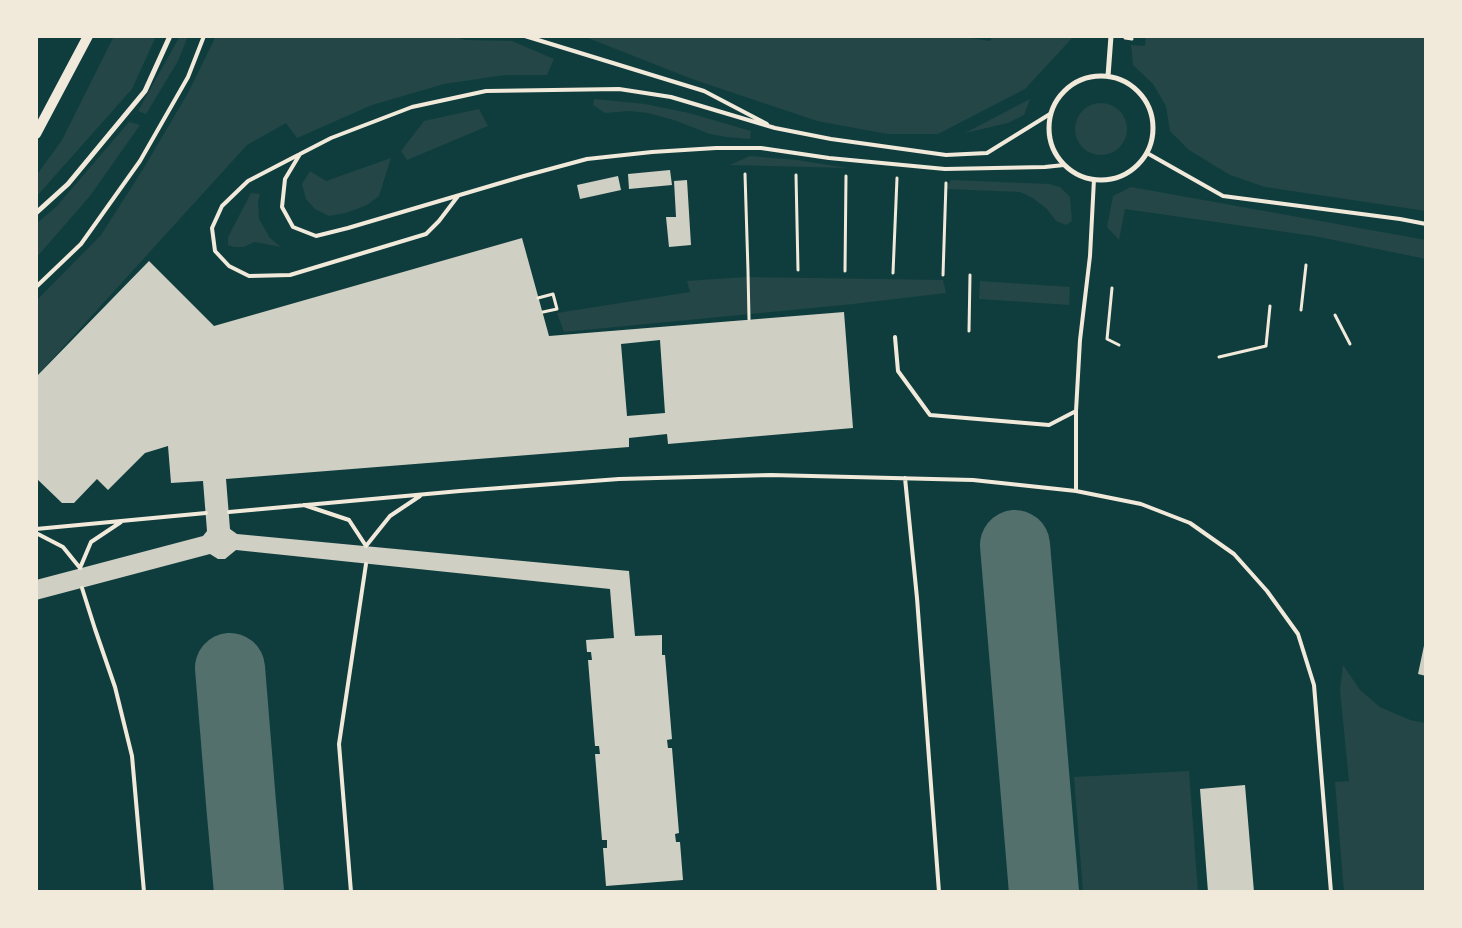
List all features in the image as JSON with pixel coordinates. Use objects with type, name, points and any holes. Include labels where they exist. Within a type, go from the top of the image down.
[{"type":"main road","points":[[36,134],[88,36]]},
{"type":"street","points":[[36,213],[68,184],[145,91],[170,36]]},
{"type":"street","points":[[1108,76],[1111,36]]},
{"type":"street","points":[[1093,76],[1108,76],[1124,81],[1138,90],[1148,104],[1153,120],[1152,137],[1147,153],[1137,166],[1124,174],[1110,179],[1094,180],[1078,175],[1064,165],[1050,142],[1048,128],[1050,114],[1056,101],[1066,89],[1078,80],[1093,76]]},
{"type":"lane","points":[[36,287],[81,244],[140,161],[188,77],[204,36]]},
{"type":"lane","points":[[525,36],[704,91],[775,128]]},
{"type":"lane","points":[[458,196],[439,221],[426,234],[290,275],[249,276],[229,266],[215,251],[212,228],[222,206],[248,181],[331,138],[412,107],[486,91],[619,89],[671,97],[775,128],[830,139],[946,156],[987,153],[1050,114]]},
{"type":"lane","points":[[300,154],[285,180],[282,206],[293,227],[316,236],[587,159],[661,151],[761,148],[829,158],[945,169],[1064,165]]},
{"type":"lane","points":[[1147,153],[1224,196],[1390,217],[1426,224]]},
{"type":"lane","points":[[1076,491],[1076,411],[1080,340],[1090,256],[1094,180]]},
{"type":"lane","points":[[895,337],[898,371],[930,415],[1048,424],[1076,411]]},
{"type":"lane","points":[[229,512],[422,494],[618,479],[771,475],[973,480],[1076,491],[1141,504],[1190,523],[1234,554],[1266,591],[1298,634],[1314,685],[1320,741],[1330,892]]},
{"type":"lane","points":[[905,478],[917,598],[939,892]]},
{"type":"lane","points":[[302,505],[349,520],[366,546],[390,516],[422,494]]},
{"type":"lane","points":[[36,529],[206,514]]},
{"type":"lane","points":[[36,533],[63,548],[80,568],[91,542],[123,521]]},
{"type":"lane","points":[[351,892],[340,744],[366,564]]},
{"type":"lane","points":[[82,588],[94,629],[115,686],[132,756],[144,892]]},
{"type":"path","points":[[943,274],[946,197],[945,169]]},
{"type":"path","points":[[745,174],[749,319]]},
{"type":"path","points":[[796,175],[798,270]]},
{"type":"path","points":[[845,271],[846,176]]},
{"type":"path","points":[[893,273],[897,178]]},
{"type":"path","points":[[1301,310],[1306,265]]},
{"type":"path","points":[[969,331],[970,275]]},
{"type":"path","points":[[1112,288],[1107,340],[1119,345]]},
{"type":"path","points":[[538,298],[553,294],[558,308],[542,312]]},
{"type":"path","points":[[1219,357],[1266,346],[1270,306]]},
{"type":"path","points":[[1335,315],[1350,344]]},
{"type":"shaded area","points":[[114,36],[156,36],[132,89],[36,197],[36,176],[62,140]]},
{"type":"shaded area","points":[[180,36],[188,36],[178,61],[146,114],[138,111]]},
{"type":"shaded area","points":[[216,36],[451,36],[466,40],[512,41],[554,59],[547,75],[505,75],[444,84],[372,105],[297,138],[286,123],[247,145],[36,377],[36,301],[101,235],[188,93]]},
{"type":"shaded area","points":[[583,36],[959,36],[990,41],[993,36],[1074,36],[1025,89],[938,134],[888,134],[817,121],[692,79]]},
{"type":"shaded area","points":[[1146,36],[1426,36],[1426,211],[1265,187],[1230,175],[1189,150],[1170,131],[1166,106],[1153,84],[1133,65],[1131,45],[1145,46]]},
{"type":"shaded area","points":[[594,99],[645,104],[689,113],[751,131],[750,139],[710,134],[674,120],[648,113],[629,111],[605,113],[593,105]]},
{"type":"shaded area","points":[[1030,99],[1024,115],[1008,123],[965,133]]},
{"type":"shaded area","points":[[1096,103],[1106,103],[1116,107],[1123,114],[1127,129],[1123,144],[1116,151],[1106,155],[1096,155],[1086,151],[1079,144],[1075,134],[1075,124],[1079,114],[1086,107]]},
{"type":"shaded area","points":[[479,109],[488,126],[407,160],[401,151],[424,121]]},
{"type":"shaded area","points":[[129,122],[140,125],[90,196],[36,258],[36,224],[57,206]]},
{"type":"shaded area","points":[[750,156],[797,160],[848,168],[730,165]]},
{"type":"shaded area","points":[[391,158],[379,196],[367,205],[346,213],[329,216],[315,209],[306,199],[302,184],[310,171],[326,181]]},
{"type":"shaded area","points":[[951,180],[1049,184],[1060,187],[1070,197],[1072,221],[1066,225],[1056,221],[1046,208],[1031,197],[1020,192],[946,189]]},
{"type":"shaded area","points":[[1131,187],[1426,240],[1426,259],[1314,236],[1125,209],[1119,240],[1107,227],[1113,196]]},
{"type":"shaded area","points":[[251,193],[260,194],[258,202],[259,219],[270,238],[281,247],[255,242],[243,247],[228,245],[228,237]]},
{"type":"shaded area","points":[[746,277],[943,280],[946,293],[564,332],[557,313],[690,292],[687,281]]},
{"type":"shaded area","points":[[980,281],[1070,287],[1069,305],[979,299]]},
{"type":"shaded area","points":[[1343,665],[1360,690],[1380,707],[1410,720],[1426,723],[1426,892],[1344,892],[1335,782],[1349,781],[1340,690]]},
{"type":"shaded area","points":[[1189,771],[1198,892],[1083,892],[1074,777]]},
{"type":"building","points":[[670,170],[672,185],[629,189],[628,174]]},
{"type":"building","points":[[618,176],[621,190],[580,199],[577,185]]},
{"type":"building","points":[[687,180],[691,245],[669,247],[666,217],[676,217],[674,181]]},
{"type":"building","points":[[522,238],[549,336],[844,312],[853,428],[668,444],[667,434],[629,438],[629,447],[226,479],[230,529],[237,534],[629,571],[635,636],[662,635],[662,655],[665,655],[672,739],[667,740],[668,748],[672,748],[679,833],[675,834],[676,842],[680,842],[683,880],[606,886],[603,848],[607,848],[607,840],[602,840],[595,754],[600,754],[599,746],[595,746],[588,660],[592,660],[591,652],[587,652],[586,640],[614,638],[610,589],[236,550],[225,559],[218,559],[210,554],[36,600],[36,580],[203,536],[207,531],[203,481],[171,483],[168,446],[145,453],[108,490],[97,479],[74,503],[62,503],[36,478],[36,377],[149,261],[214,326]],"holes":[[[660,340],[665,413],[627,416],[621,344]]]},
{"type":"building","points":[[1426,641],[1426,676],[1418,674]]},
{"type":"building","points":[[1245,785],[1254,892],[1208,892],[1200,789]]},
{"type":"taxiway","points":[[1015,545],[1044,892]]},
{"type":"taxiway","points":[[230,668],[249,892]]}]
